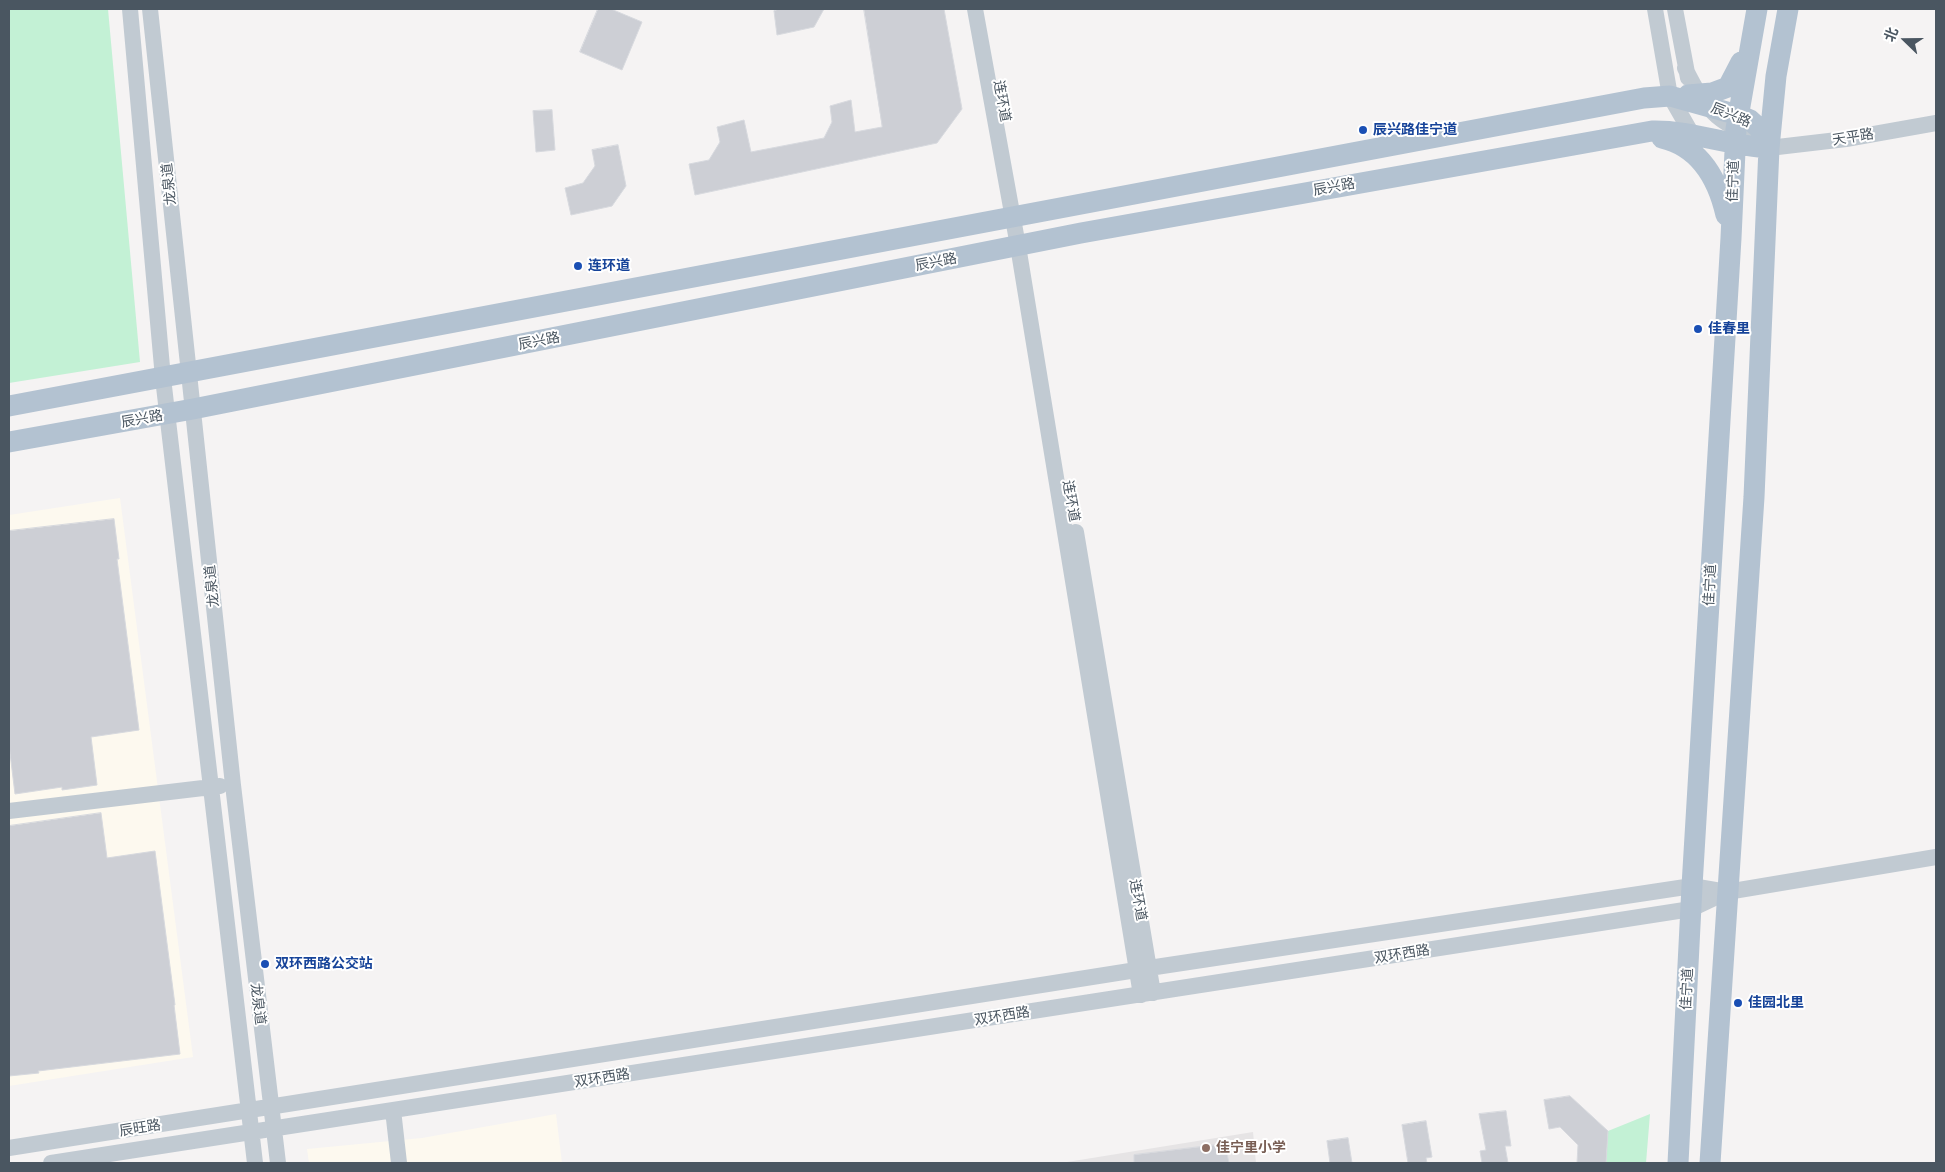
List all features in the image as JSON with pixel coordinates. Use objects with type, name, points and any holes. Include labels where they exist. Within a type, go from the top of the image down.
[{"type":"main road","name":"佳宁道","points":[[1678,1163],[1692,886],[1732,238],[1736,130],[1757,9]]},
{"type":"main road","points":[[1710,1163],[1754,497],[1768,141],[1776,76],[1788,9]]},
{"type":"main road","points":[[1697,99],[1728,87],[1733,80],[1752,36]]},
{"type":"main road","name":"辰兴路","points":[[9,406],[1644,98],[1670,96],[1697,99],[1736,130],[1768,141]]},
{"type":"main road","name":"辰兴路","points":[[9,442],[168,414],[1023,245],[1636,133],[1667,130],[1693,136],[1736,130],[1750,120],[1761,130],[1768,141]]},
{"type":"main road","points":[[1636,133],[1681,145],[1703,161],[1716,183],[1732,238]]},
{"type":"street","name":"龙泉道","points":[[130,9],[163,378],[255,1163]]},
{"type":"street","name":"龙泉道","points":[[150,9],[232,784],[278,1163]]},
{"type":"street","points":[[976,9],[1018,216]]},
{"type":"street","name":"连环道","points":[[986,9],[1018,216],[1147,994]]},
{"type":"street","points":[[1655,9],[1670,96],[1693,136]]},
{"type":"street","points":[[1675,9],[1685,68],[1697,99],[1693,136]]},
{"type":"street","name":"天平路","points":[[1768,141],[1796,144],[1936,123]]},
{"type":"street","points":[[9,810],[232,784]]},
{"type":"street","points":[[1727,892],[1936,857]]},
{"type":"street","name":"双环西路","points":[[271,1107],[1143,969],[1692,886],[1727,892]]},
{"type":"street","name":"双环西路","points":[[274,1128],[1691,909],[1727,892]]},
{"type":"street","name":"辰旺路","points":[[9,1148],[271,1107]]},
{"type":"street","points":[[393,1110],[399,1163]]},
{"type":"street","name":"辰旺路","points":[[51,1163],[274,1128]]},
{"type":"shaded area","points":[[120,498],[193,1057],[9,1086],[9,515]]},
{"type":"shaded area","points":[[556,1114],[562,1163],[309,1163],[307,1149],[422,1138]]},
{"type":"shaded area","name":"佳宁里小学","points":[[1253,1132],[1256,1163],[1061,1163]]},
{"type":"green space","points":[[9,9],[108,9],[140,362],[9,383]]},
{"type":"green space","points":[[1650,1114],[1646,1163],[1606,1163],[1608,1131]]},
{"type":"building","points":[[598,9],[611,9],[642,22],[622,70],[580,52]]},
{"type":"building","points":[[779,9],[824,9],[814,27],[777,35],[774,11]]},
{"type":"building","points":[[864,9],[944,9],[962,109],[937,143],[695,195],[689,164],[709,160],[720,142],[717,127],[744,120],[751,152],[824,138],[832,122],[830,106],[851,100],[855,132],[882,127]]},
{"type":"building","points":[[552,110],[555,150],[536,152],[533,111]]},
{"type":"building","points":[[618,145],[626,186],[612,206],[571,215],[565,188],[583,183],[595,166],[592,150]]},
{"type":"building","points":[[114,519],[119,559],[117,559],[139,730],[91,737],[97,785],[62,790],[62,787],[15,794],[9,745],[9,531]]},
{"type":"building","points":[[101,813],[107,858],[155,851],[180,1054],[9,1076],[9,826]]},
{"type":"building","points":[[1570,1096],[1608,1131],[1606,1163],[1577,1163],[1578,1145],[1560,1127],[1549,1129],[1544,1100]]},
{"type":"building","points":[[1506,1111],[1511,1146],[1505,1146],[1508,1163],[1482,1163],[1480,1151],[1486,1150],[1479,1114]]},
{"type":"building","points":[[1426,1121],[1432,1157],[1426,1158],[1427,1163],[1408,1163],[1402,1125]]},
{"type":"building","points":[[1348,1138],[1352,1163],[1330,1163],[1327,1141]]},
{"type":"building","points":[[1225,1144],[1229,1163],[1134,1163],[1134,1155]]},
{"type":"place","name":"辰兴路佳宁道","points":[[1363,130]]},
{"type":"place","name":"连环道","points":[[578,266]]},
{"type":"place","name":"佳春里","points":[[1698,329]]},
{"type":"place","name":"双环西路公交站","points":[[265,964]]},
{"type":"place","name":"佳园北里","points":[[1738,1003]]},
{"type":"place","name":"佳宁里小学","points":[[1206,1148]]}]
